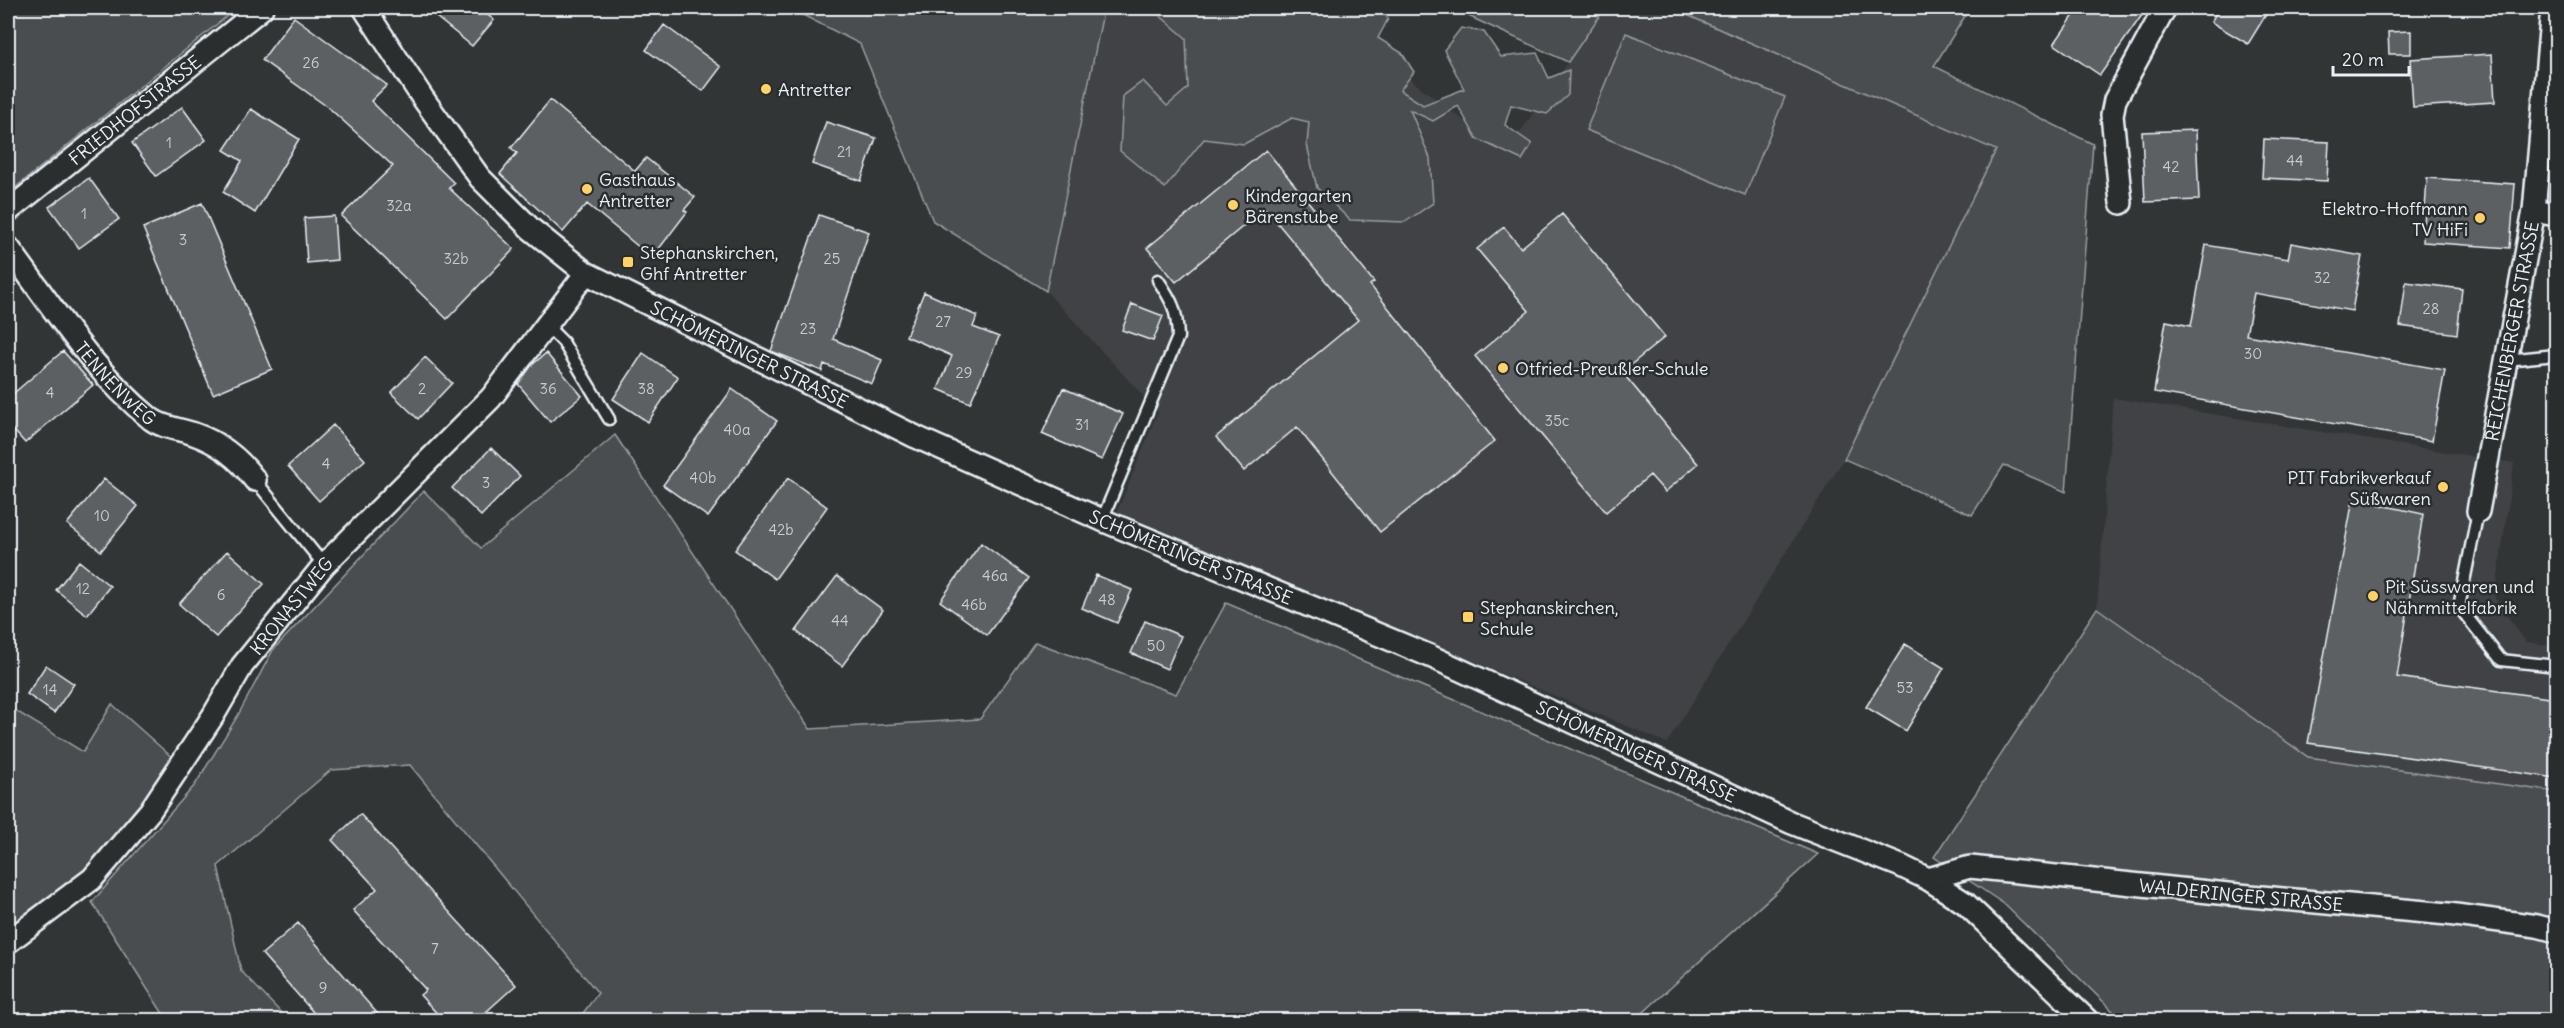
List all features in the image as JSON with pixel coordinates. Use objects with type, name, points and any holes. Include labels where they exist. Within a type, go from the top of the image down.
[{"type":"street","name":"FRIEDHOFSTRASSE","points":[[8,211],[262,8]]},
{"type":"street","name":"SCHÖMERINGER STRASSE","points":[[364,8],[422,97],[480,178],[531,229],[586,273],[916,437],[1102,520],[1430,656],[1792,824],[1901,866],[1928,879],[1965,903],[2087,1020]]},
{"type":"street","points":[[2121,203],[2112,115],[2115,100],[2165,8]]},
{"type":"street","name":"REICHENBERGER STRASSE","points":[[2478,511],[2534,211],[2552,8]]},
{"type":"street","points":[[2534,211],[2556,215]]},
{"type":"street","name":"TENNENWEG","points":[[8,247],[113,385],[154,421],[195,434],[226,450],[241,461],[255,480]]},
{"type":"street","name":"KRONASTWEG","points":[[8,942],[92,879],[150,811],[213,716],[242,666],[324,565],[491,398],[586,273]]},
{"type":"street","name":"WALDERINGER STRASSE","points":[[1928,879],[1970,867],[2448,914],[2537,926],[2556,931]]},
{"type":"lane","points":[[1102,520],[1178,337],[1177,317],[1173,302],[1158,280]]},
{"type":"lane","points":[[546,325],[563,342],[609,419]]},
{"type":"lane","points":[[2506,360],[2556,355]]},
{"type":"lane","points":[[255,480],[324,565]]},
{"type":"lane","points":[[2478,511],[2459,607],[2501,660],[2556,666]]},
{"type":"shaded area","points":[[8,8],[237,8],[16,187],[8,187]]},
{"type":"shaded area","points":[[789,8],[1104,8],[1046,291],[933,221],[860,44]]},
{"type":"shaded area","name":"Otfried-Preußler-Schule","points":[[1104,8],[1318,8],[1506,153],[1605,8],[1671,8],[1997,150],[1844,459],[1667,743],[1117,512],[1158,412],[1046,291]]},
{"type":"shaded area","points":[[1151,8],[1382,8],[1388,19],[1378,38],[1402,53],[1414,72],[1400,90],[1423,105],[1464,89],[1444,50],[1461,28],[1484,32],[1501,57],[1537,53],[1549,78],[1569,70],[1568,95],[1547,114],[1511,105],[1505,125],[1532,144],[1522,160],[1477,139],[1458,106],[1433,121],[1410,110],[1430,158],[1433,203],[1405,222],[1350,220],[1317,188],[1307,145],[1309,122],[1292,118],[1244,144],[1204,139],[1165,188],[1120,151],[1123,96],[1143,81],[1167,106],[1188,88],[1186,38]]},
{"type":"shaded area","points":[[1451,8],[1605,8],[1568,62]]},
{"type":"shaded area","points":[[1671,8],[1970,8],[1934,66],[2093,144],[2066,492],[2004,465],[1972,515],[1844,459],[1996,150]]},
{"type":"shaded area","points":[[1626,33],[1785,97],[1745,195],[1586,130]]},
{"type":"shaded area","points":[[2113,398],[2514,463],[2495,598],[2526,642],[2556,646],[2556,792],[2308,757],[2097,608]]},
{"type":"shaded area","points":[[615,435],[810,729],[980,719],[1035,642],[1176,694],[1226,603],[1818,854],[1635,1020],[578,1020],[598,993],[410,765],[331,770],[218,866],[241,971],[288,1020],[167,1020],[92,902],[195,785],[237,717],[273,650],[424,491],[481,548]]},
{"type":"shaded area","points":[[2097,608],[2308,757],[2556,792],[2556,1020],[2122,1020],[2004,904],[1934,857]]},
{"type":"shaded area","points":[[112,704],[175,760],[137,811],[87,868],[8,927],[8,706],[83,752]]},
{"type":"building","points":[[425,8],[479,8],[494,20],[472,46]]},
{"type":"building","points":[[2079,8],[2147,8],[2100,75],[2054,44]]},
{"type":"building","points":[[2219,8],[2270,8],[2248,44],[2211,22]]},
{"type":"building","points":[[294,17],[387,85],[371,101],[454,183],[449,188],[514,249],[447,319],[341,216],[393,166],[329,108],[262,60]]},
{"type":"building","points":[[664,25],[721,67],[703,91],[646,50]]},
{"type":"building","points":[[2411,31],[2411,54],[2389,54],[2388,32]]},
{"type":"building","points":[[2492,54],[2495,102],[2413,107],[2410,59]]},
{"type":"building","name":"Gasthaus Antretter","points":[[550,100],[635,171],[646,158],[695,197],[684,210],[687,212],[652,258],[587,204],[563,232],[500,174],[517,153],[511,148]]},
{"type":"building","points":[[182,107],[206,140],[156,176],[132,143]]},
{"type":"building","points":[[251,109],[299,139],[255,213],[223,192],[242,161],[224,150]]},
{"type":"building","points":[[826,122],[876,138],[861,181],[812,164]]},
{"type":"building","points":[[2196,130],[2199,200],[2145,202],[2142,132]]},
{"type":"building","points":[[2264,139],[2329,142],[2327,181],[2262,178]]},
{"type":"building","points":[[1266,150],[1374,282],[1370,285],[1495,441],[1380,532],[1297,427],[1244,471],[1216,437],[1358,320],[1265,208],[1176,282],[1147,248]]},
{"type":"building","points":[[89,178],[119,219],[79,248],[49,207]]},
{"type":"building","points":[[2427,178],[2515,184],[2510,248],[2423,242]]},
{"type":"building","points":[[202,203],[272,369],[213,394],[143,228]]},
{"type":"building","points":[[1562,214],[1665,337],[1622,372],[1698,464],[1665,492],[1650,475],[1606,512],[1475,356],[1529,311],[1477,249],[1504,227],[1521,248]]},
{"type":"building","points":[[819,215],[869,232],[833,339],[882,360],[872,384],[824,364],[822,371],[771,351]]},
{"type":"building","points":[[334,216],[337,260],[307,263],[304,218]]},
{"type":"building","points":[[2291,243],[2362,256],[2352,311],[2254,293],[2246,335],[2445,370],[2432,441],[2154,392],[2166,321],[2191,326],[2206,245],[2288,259]]},
{"type":"building","points":[[2406,282],[2462,289],[2457,334],[2400,326]]},
{"type":"building","points":[[924,292],[977,316],[973,327],[999,337],[970,403],[938,389],[952,356],[906,336]]},
{"type":"building","points":[[1132,304],[1163,316],[1153,341],[1122,330]]},
{"type":"building","points":[[63,351],[93,385],[25,443],[8,424],[8,398]]},
{"type":"building","points":[[546,353],[582,396],[550,422],[518,384],[532,365]]},
{"type":"building","points":[[643,353],[678,377],[648,422],[613,399]]},
{"type":"building","points":[[425,357],[452,383],[418,419],[391,393]]},
{"type":"building","points":[[1063,388],[1123,414],[1102,460],[1042,434]]},
{"type":"building","points":[[732,389],[777,421],[708,517],[663,485]]},
{"type":"building","points":[[333,425],[365,460],[319,501],[288,466]]},
{"type":"building","points":[[491,448],[520,476],[481,516],[452,488]]},
{"type":"building","points":[[788,478],[827,507],[775,579],[735,550]]},
{"type":"building","points":[[104,479],[138,506],[101,551],[67,524]]},
{"type":"building","name":"Pit Süsswaren und Nährmittelfabrik","points":[[2353,499],[2423,514],[2397,677],[2556,699],[2556,778],[2308,743]]},
{"type":"building","points":[[981,543],[1029,578],[987,635],[940,601]]},
{"type":"building","points":[[227,551],[264,584],[216,637],[179,604]]},
{"type":"building","points":[[79,561],[110,586],[87,615],[56,590]]},
{"type":"building","points":[[1096,575],[1132,590],[1117,623],[1082,608]]},
{"type":"building","points":[[837,576],[883,610],[842,666],[796,631]]},
{"type":"building","points":[[1145,621],[1181,636],[1167,669],[1131,653]]},
{"type":"building","points":[[1905,644],[1944,668],[1906,731],[1866,707]]},
{"type":"building","points":[[46,665],[74,684],[54,713],[27,694]]},
{"type":"building","points":[[360,814],[516,985],[477,1020],[443,1020],[420,995],[426,990],[353,910],[377,889],[332,840]]},
{"type":"building","points":[[298,923],[383,1020],[320,1020],[262,954]]},
{"type":"place","name":"Antretter","points":[[766,89]]},
{"type":"place","name":"Gasthaus Antretter","points":[[587,189]]},
{"type":"place","name":"Kindergarten Bärenstube","points":[[1233,205]]},
{"type":"place","name":"Elektro-Hoffmann TV HiFi","points":[[2480,218]]},
{"type":"place","name":"Stephanskirchen, Ghf Antretter","points":[[628,262]]},
{"type":"place","name":"Otfried-Preußler-Schule","points":[[1503,368]]},
{"type":"place","name":"PIT Fabrikverkauf Süßwaren","points":[[2443,487]]},
{"type":"place","name":"Pit Süsswaren und Nährmittelfabrik","points":[[2373,596]]},
{"type":"place","name":"Stephanskirchen, Schule","points":[[1468,617]]}]
